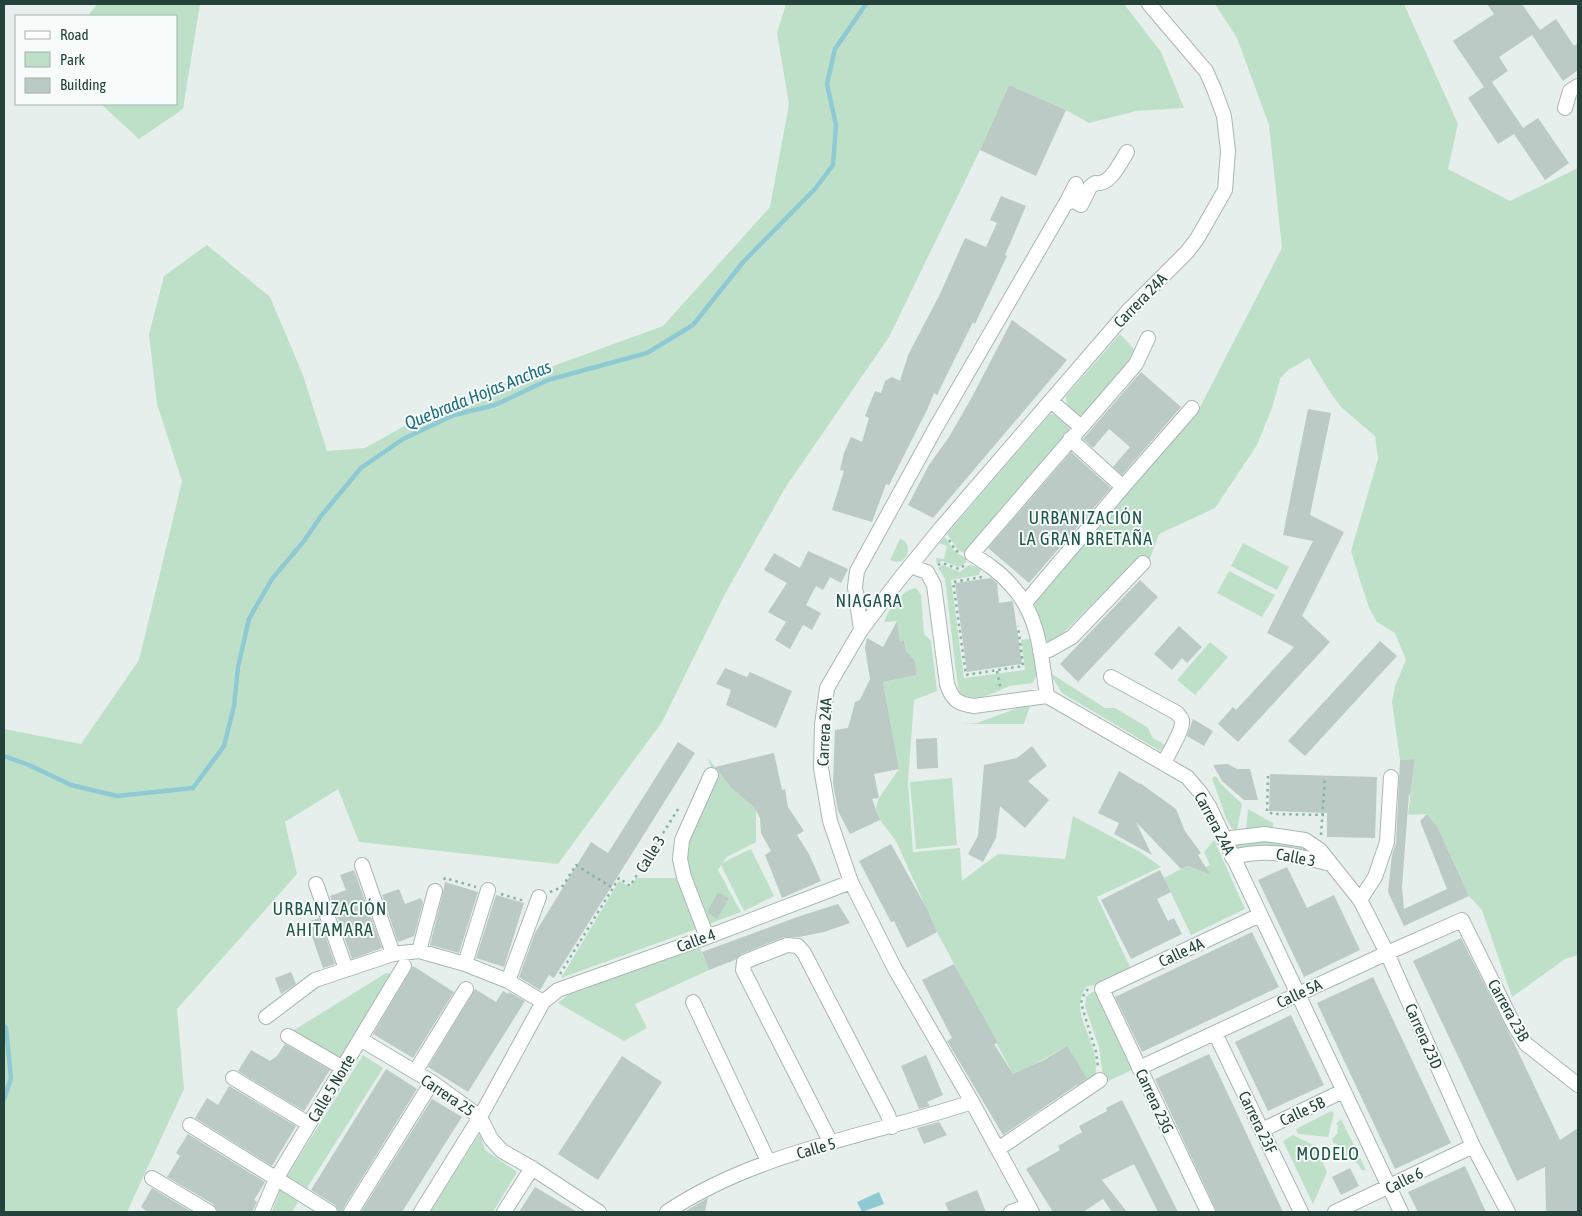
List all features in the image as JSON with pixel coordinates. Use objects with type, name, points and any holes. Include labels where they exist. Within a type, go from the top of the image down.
[{"type":"street","name":"Carrera 24A","points":[[1030,1209],[972,1102],[895,969],[851,882],[830,821],[821,768],[822,724],[827,688],[860,630],[941,528],[1128,311],[1188,252],[1225,190],[1228,151],[1224,116],[1214,89],[1206,71],[1149,4]]},
{"type":"street","points":[[1565,108],[1570,91],[1578,86]]},
{"type":"street","points":[[1066,203],[1074,201],[1081,205],[1090,187],[1095,183],[1107,182],[1127,152]]},
{"type":"street","points":[[860,630],[855,587],[856,571],[1076,184]]},
{"type":"street","points":[[910,566],[927,572],[934,585],[950,695],[962,704],[974,706],[1047,696],[1034,620],[1012,585],[1001,574],[972,554],[1136,364],[1148,338]]},
{"type":"street","points":[[1051,401],[1081,428]]},
{"type":"street","points":[[1025,603],[1192,408]]},
{"type":"street","points":[[1070,439],[1123,487]]},
{"type":"street","points":[[1040,651],[1050,650],[1072,637],[1143,563]]},
{"type":"street","points":[[1111,677],[1177,713],[1182,718],[1180,730],[1164,763]]},
{"type":"street","name":"Carrera 24A","points":[[1047,696],[1187,777],[1200,792],[1209,806],[1401,1212]]},
{"type":"street","points":[[706,937],[684,877],[680,859],[682,840],[711,775]]},
{"type":"street","points":[[1360,900],[1375,877],[1387,842],[1391,777]]},
{"type":"street","name":"Calle 3","points":[[1223,839],[1265,834],[1305,840],[1320,850],[1331,864]]},
{"type":"street","name":"Calle 3","points":[[1232,857],[1248,853],[1269,852],[1331,864]]},
{"type":"street","name":"Carrera 23D","points":[[1331,864],[1360,900],[1387,953],[1473,1146],[1508,1212]]},
{"type":"street","points":[[362,866],[393,954]]},
{"type":"street","name":"Calle 4","points":[[543,1002],[558,990],[851,882]]},
{"type":"street","points":[[316,884],[346,969]]},
{"type":"street","points":[[465,964],[488,890]]},
{"type":"street","points":[[419,951],[435,891]]},
{"type":"street","points":[[508,981],[539,897]]},
{"type":"street","name":"Calle 4A","points":[[1102,989],[1260,915]]},
{"type":"street","name":"Calle 5A","points":[[1139,1068],[1459,920]]},
{"type":"street","name":"Carrera 23B","points":[[1459,920],[1464,922],[1514,1025],[1526,1044],[1578,1085]]},
{"type":"street","points":[[831,1143],[743,970],[744,962],[787,945],[798,946],[804,953],[892,1127]]},
{"type":"street","points":[[266,1016],[315,980],[393,954],[419,951],[465,964],[508,981],[543,1002],[480,1117],[421,1212]]},
{"type":"street","name":"Calle 5 Norte","points":[[262,1212],[276,1179],[404,966]]},
{"type":"street","points":[[415,1072],[466,989]]},
{"type":"street","name":"Carrera 23G","points":[[1102,989],[1208,1212]]},
{"type":"street","points":[[693,1002],[768,1161]]},
{"type":"street","name":"Carrera 23F","points":[[1215,1033],[1301,1212]]},
{"type":"street","points":[[288,1036],[342,1068]]},
{"type":"street","name":"Carrera 25","points":[[360,1039],[432,1082],[480,1117],[491,1139],[502,1151],[532,1168],[578,1207],[599,1212]]},
{"type":"street","points":[[233,1078],[309,1124]]},
{"type":"street","points":[[998,1149],[1100,1080]]},
{"type":"street","points":[[351,1212],[432,1082]]},
{"type":"street","name":"Calle 5B","points":[[1262,1130],[1343,1091]]},
{"type":"street","name":"Calle 5","points":[[667,1212],[691,1196],[768,1161],[926,1118],[972,1102]]},
{"type":"street","points":[[190,1124],[330,1212]]},
{"type":"street","name":"Calle 6","points":[[1335,1212],[1473,1146]]},
{"type":"street","points":[[504,1212],[532,1168]]},
{"type":"street","points":[[152,1178],[209,1212]]},
{"type":"street","points":[[1011,1212],[1030,1209]]},
{"type":"path","points":[[941,528],[956,551],[965,556],[972,554]]},
{"type":"path","points":[[927,572],[942,563],[959,569],[968,564],[972,554]]},
{"type":"path","points":[[1001,574],[953,582],[966,675],[1023,666],[1018,618]]},
{"type":"path","points":[[997,670],[1003,701]]},
{"type":"path","points":[[1268,776],[1267,812],[1274,814],[1324,815]]},
{"type":"path","points":[[1320,850],[1324,815],[1325,777]]},
{"type":"path","name":"Calle 3","points":[[613,888],[619,878],[630,886],[682,804]]},
{"type":"path","points":[[539,897],[562,887],[576,865],[613,888],[556,979],[558,990]]},
{"type":"path","points":[[1100,1080],[1096,1052],[1081,1003],[1088,989],[1094,987],[1102,989]]},
{"type":"green space","points":[[97,4],[200,4],[183,109],[139,139],[102,105],[178,105],[178,15],[89,15]]},
{"type":"green space","points":[[786,4],[1124,4],[1161,52],[1184,108],[1136,111],[1089,123],[1066,110],[1009,85],[980,150],[889,337],[785,488],[725,594],[662,722],[558,864],[359,842],[338,789],[285,822],[297,874],[177,1009],[184,1089],[127,1212],[4,1212],[4,729],[81,744],[139,660],[182,481],[157,404],[149,334],[164,276],[207,245],[270,297],[303,375],[327,451],[365,448],[435,409],[663,326],[770,207],[789,104],[777,33]]},
{"type":"green space","points":[[1215,4],[1404,4],[1458,124],[1448,169],[1510,201],[1578,168],[1578,955],[1565,959],[1512,997],[1482,910],[1469,896],[1437,826],[1427,814],[1408,815],[1415,759],[1400,760],[1392,702],[1395,686],[1406,660],[1395,633],[1377,622],[1369,608],[1351,551],[1378,459],[1375,436],[1341,407],[1309,358],[1288,370],[1280,379],[1272,408],[1257,445],[1215,508],[1159,534],[1149,561],[1142,555],[1052,644],[1048,644],[1035,605],[1041,590],[1126,490],[1198,411],[1282,248],[1269,125],[1237,38]]},
{"type":"green space","points":[[1120,334],[1134,349],[1131,361],[1080,418],[1067,408],[1066,396]]},
{"type":"green space","points":[[1050,414],[1063,419],[1069,427],[1069,431],[966,554],[958,550],[947,534]]},
{"type":"green space","points":[[945,537],[955,552],[966,558],[966,562],[959,567],[942,561],[937,564],[936,558],[944,559],[947,546],[939,543]]},
{"type":"green space","points":[[900,539],[906,543],[908,552],[902,561],[896,562],[890,560]]},
{"type":"green space","points":[[1243,543],[1289,567],[1277,590],[1231,566]]},
{"type":"green space","points":[[943,565],[960,572],[969,565],[981,568],[979,575],[951,580],[964,678],[1025,670],[1021,640],[1030,639],[1037,674],[1033,683],[1010,686],[976,700],[962,698],[958,687],[945,579],[938,568]]},
{"type":"green space","points":[[1229,571],[1275,595],[1262,617],[1217,593]]},
{"type":"green space","points":[[916,588],[921,595],[924,634],[931,641],[937,691],[914,700],[908,781],[913,852],[960,848],[962,881],[998,854],[1065,859],[1073,816],[1140,852],[1161,867],[1097,897],[1131,969],[1100,985],[1087,986],[1082,994],[1080,1010],[1094,1052],[1096,1076],[1077,1087],[1067,1046],[1014,1076],[937,932],[896,841],[880,820],[876,808],[879,798],[899,769],[883,682],[917,675],[915,661],[906,651],[904,640],[900,641],[897,621],[884,622],[892,606],[901,596],[905,592]]},
{"type":"green space","points":[[1210,642],[1228,657],[1195,695],[1177,680]]},
{"type":"green space","points":[[1052,674],[1105,708],[1115,708],[1147,727],[1153,738],[1165,745],[1160,751],[1062,693]]},
{"type":"green space","points":[[1030,706],[1024,724],[962,724],[977,723],[1018,708]]},
{"type":"green space","points":[[707,757],[731,788],[756,808],[756,842],[727,857],[722,863],[751,849],[774,896],[744,911],[721,865],[718,870],[741,912],[709,924],[690,876],[686,857],[689,840],[715,775]]},
{"type":"green space","points":[[1216,776],[1220,783],[1242,804],[1237,830],[1232,829],[1226,818],[1212,778]]},
{"type":"green space","points":[[952,778],[957,845],[916,849],[910,782]]},
{"type":"green space","points":[[1248,809],[1273,823],[1273,829],[1246,831]]},
{"type":"green space","points":[[1265,839],[1303,844],[1323,859],[1238,851],[1234,841]]},
{"type":"green space","points":[[1214,840],[1245,909],[1191,935],[1164,878],[1187,866],[1198,870],[1210,865],[1204,852]]},
{"type":"green space","points":[[636,878],[678,878],[699,928],[561,978],[619,881],[630,887]]},
{"type":"green space","points":[[700,948],[709,970],[635,1004],[647,1028],[624,1041],[558,1003],[568,995],[596,984]]},
{"type":"green space","points":[[386,973],[394,974],[338,1062],[291,1032]]},
{"type":"green space","points":[[1092,992],[1098,992],[1132,1070],[1104,1083],[1099,1047],[1085,1006],[1086,997]]},
{"type":"green space","points":[[363,1055],[383,1068],[307,1188],[287,1176]]},
{"type":"green space","points":[[1331,1111],[1334,1113],[1328,1137],[1298,1134],[1296,1129]]},
{"type":"green space","points":[[1341,1119],[1366,1170],[1362,1170],[1357,1163],[1350,1160],[1347,1162],[1340,1159],[1338,1155],[1341,1154],[1332,1139],[1337,1134],[1338,1126],[1336,1124]]},
{"type":"green space","points":[[480,1133],[485,1150],[517,1172],[493,1212],[430,1212]]},
{"type":"green space","points":[[1293,1135],[1319,1148],[1321,1153],[1319,1154],[1327,1172],[1313,1204],[1283,1141]]},
{"type":"green space","points":[[280,1190],[298,1202],[292,1212],[272,1212]]},
{"type":"water","points":[[879,1192],[884,1204],[862,1212],[857,1202]]},
{"type":"building","points":[[1487,4],[1522,4],[1540,30],[1556,19],[1574,46],[1578,43],[1578,70],[1563,81],[1532,35],[1499,57],[1508,71],[1492,82],[1523,128],[1538,118],[1569,163],[1545,180],[1514,134],[1498,144],[1468,98],[1484,87],[1453,41],[1494,14]]},
{"type":"building","points":[[1009,85],[1066,110],[1036,176],[980,150]]},
{"type":"building","points":[[1001,196],[1026,206],[1005,255],[1007,256],[975,324],[973,322],[937,395],[934,393],[889,485],[886,484],[872,522],[832,510],[844,471],[840,470],[844,453],[851,437],[862,442],[869,418],[865,416],[875,391],[881,393],[885,381],[892,377],[900,381],[908,355],[940,294],[965,238],[986,247],[997,223],[990,220]]},
{"type":"building","points":[[1012,320],[1067,360],[933,518],[908,505],[929,465],[949,437],[972,397]]},
{"type":"building","points":[[1141,372],[1181,407],[1122,475],[1113,467],[1130,447],[1109,429],[1093,448],[1083,439]]},
{"type":"building","points":[[1308,409],[1331,413],[1310,515],[1344,532],[1302,616],[1330,642],[1238,742],[1218,724],[1233,707],[1236,710],[1294,647],[1267,633],[1313,541],[1283,535]]},
{"type":"building","points":[[1071,452],[1111,488],[1029,583],[988,548]]},
{"type":"building","points":[[808,551],[848,569],[841,583],[830,577],[823,590],[816,586],[806,605],[821,613],[812,630],[803,625],[790,649],[775,640],[786,622],[768,612],[787,583],[764,570],[774,553],[800,568]]},
{"type":"building","points":[[991,578],[997,583],[999,603],[1013,602],[1022,664],[967,672],[955,583]]},
{"type":"building","points":[[1140,580],[1158,597],[1078,682],[1060,664]]},
{"type":"building","points":[[897,621],[900,641],[904,640],[906,651],[915,661],[917,675],[883,682],[899,769],[874,774],[879,798],[872,799],[880,820],[850,834],[838,811],[833,783],[835,730],[848,728],[855,702],[860,700],[870,679],[865,648],[867,638],[883,647]]},
{"type":"building","points":[[1179,626],[1202,647],[1187,663],[1182,658],[1172,670],[1154,654]]},
{"type":"building","points":[[1380,641],[1397,656],[1305,756],[1288,741]]},
{"type":"building","points":[[725,668],[747,677],[750,672],[792,691],[776,728],[726,705],[731,690],[716,684]]},
{"type":"building","points":[[1193,719],[1213,731],[1204,746],[1187,736]]},
{"type":"building","points":[[937,738],[938,768],[917,769],[916,739]]},
{"type":"building","points":[[678,742],[695,753],[554,978],[549,975],[540,990],[519,977],[535,933],[591,842],[608,853]]},
{"type":"building","points":[[1032,746],[1047,766],[1028,781],[1049,800],[1025,828],[1000,806],[996,838],[983,862],[968,854],[978,836],[984,765],[1017,758]]},
{"type":"building","points":[[774,753],[782,790],[785,789],[788,807],[804,831],[797,835],[809,854],[821,881],[782,898],[765,855],[771,851],[761,833],[760,818],[754,807],[731,788],[715,767]]},
{"type":"building","points":[[1415,759],[1410,797],[1409,793],[1402,887],[1404,909],[1447,889],[1420,821],[1427,814],[1437,826],[1469,896],[1404,926],[1388,892],[1392,855],[1396,843],[1400,760]]},
{"type":"building","points":[[1228,764],[1237,769],[1250,769],[1258,800],[1244,800],[1222,781],[1213,765]]},
{"type":"building","points":[[1119,771],[1140,783],[1176,809],[1185,831],[1201,853],[1198,855],[1210,874],[1187,866],[1181,869],[1136,822],[1152,855],[1114,834],[1119,823],[1098,813]]},
{"type":"building","points":[[1270,774],[1377,777],[1375,838],[1327,837],[1327,813],[1269,811]]},
{"type":"building","points":[[891,844],[927,909],[937,932],[907,948],[894,921],[891,922],[859,861]]},
{"type":"building","points":[[1287,867],[1307,908],[1334,895],[1360,950],[1304,977],[1258,880]]},
{"type":"building","points":[[354,870],[382,948],[352,959],[330,896],[346,890],[340,875]]},
{"type":"building","points":[[1160,870],[1171,892],[1157,899],[1168,921],[1174,918],[1182,934],[1131,959],[1101,900]]},
{"type":"building","points":[[445,882],[478,892],[459,953],[430,945]]},
{"type":"building","points":[[399,889],[405,904],[421,898],[423,903],[414,936],[398,942],[382,895]]},
{"type":"building","points":[[718,892],[729,898],[717,919],[707,912]]},
{"type":"building","points":[[496,895],[524,903],[504,967],[476,958]]},
{"type":"building","points":[[838,904],[850,923],[824,932],[799,937],[784,937],[741,954],[735,960],[709,970],[702,952]]},
{"type":"building","points":[[319,918],[335,964],[323,968],[307,922]]},
{"type":"building","points":[[1252,932],[1279,987],[1142,1052],[1115,997]]},
{"type":"building","points":[[1461,938],[1560,1140],[1578,1128],[1578,1212],[1546,1212],[1545,1167],[1517,1181],[1413,961]]},
{"type":"building","points":[[954,964],[998,1043],[994,1044],[1013,1074],[1044,1060],[1067,1046],[1087,1078],[1003,1135],[947,1041],[952,1038],[922,980]]},
{"type":"building","points":[[413,966],[454,992],[413,1058],[373,1034]]},
{"type":"building","points":[[291,972],[296,984],[281,994],[275,978]]},
{"type":"building","points":[[1373,977],[1451,1143],[1395,1169],[1317,1003]]},
{"type":"building","points":[[475,989],[496,1002],[503,991],[508,994],[509,992],[525,1001],[468,1092],[428,1067]]},
{"type":"building","points":[[1291,1015],[1324,1085],[1268,1111],[1235,1042]]},
{"type":"building","points":[[285,1044],[330,1070],[304,1111],[238,1071],[251,1050],[270,1061],[277,1056]]},
{"type":"building","points":[[1209,1054],[1283,1212],[1217,1212],[1155,1079]]},
{"type":"building","points":[[926,1055],[943,1095],[927,1102],[930,1106],[919,1109],[901,1066]]},
{"type":"building","points":[[622,1056],[662,1082],[598,1180],[558,1154]]},
{"type":"building","points":[[386,1069],[417,1089],[342,1212],[339,1212],[335,1205],[311,1190]]},
{"type":"building","points":[[229,1086],[296,1126],[272,1166],[195,1118],[207,1098],[218,1105]]},
{"type":"building","points":[[432,1099],[462,1117],[402,1212],[361,1212]]},
{"type":"building","points":[[1122,1100],[1178,1212],[1158,1212],[1134,1164],[1102,1180],[1127,1212],[1112,1212],[1103,1199],[1083,1212],[1053,1212],[1026,1169],[1060,1150],[1058,1146],[1082,1132],[1079,1126],[1107,1111],[1106,1108]]},
{"type":"building","points":[[939,1122],[947,1135],[924,1144],[917,1128]]},
{"type":"building","points":[[188,1134],[265,1182],[254,1200],[257,1202],[252,1212],[218,1212],[213,1204],[167,1177],[180,1156],[176,1153]]},
{"type":"building","points":[[1465,1166],[1486,1212],[1418,1212],[1408,1192]]},
{"type":"building","points":[[1350,1168],[1359,1186],[1341,1195],[1332,1177]]},
{"type":"building","points":[[535,1187],[552,1197],[577,1212],[519,1212]]},
{"type":"building","points":[[152,1188],[192,1212],[148,1212],[141,1207]]},
{"type":"building","points":[[977,1190],[986,1212],[949,1212],[945,1203]]},
{"type":"building","points":[[708,1198],[705,1212],[684,1212],[706,1199]]},
{"type":"waterway","name":"Quebrada Hojas Anchas","points":[[4,756],[29,765],[71,785],[117,796],[193,788],[224,746],[234,706],[238,667],[249,619],[272,579],[361,468],[403,439],[454,415],[495,405],[548,380],[647,353],[693,325],[744,261],[815,189],[833,165],[836,125],[827,84],[835,49],[866,4]]},
{"type":"waterway","name":"Quebrada Hojas Anchas","points":[[4,1026],[6,1028],[11,1078],[4,1099]]},
{"type":"district","name":"URBANIZACIÓN LA GRAN BRETAÑA","points":[[1086,528]]},
{"type":"district","name":"NIAGARA","points":[[869,601]]},
{"type":"district","name":"URBANIZACIÓN AHITAMARA","points":[[330,920]]},
{"type":"district","name":"MODELO","points":[[1328,1154]]}]
